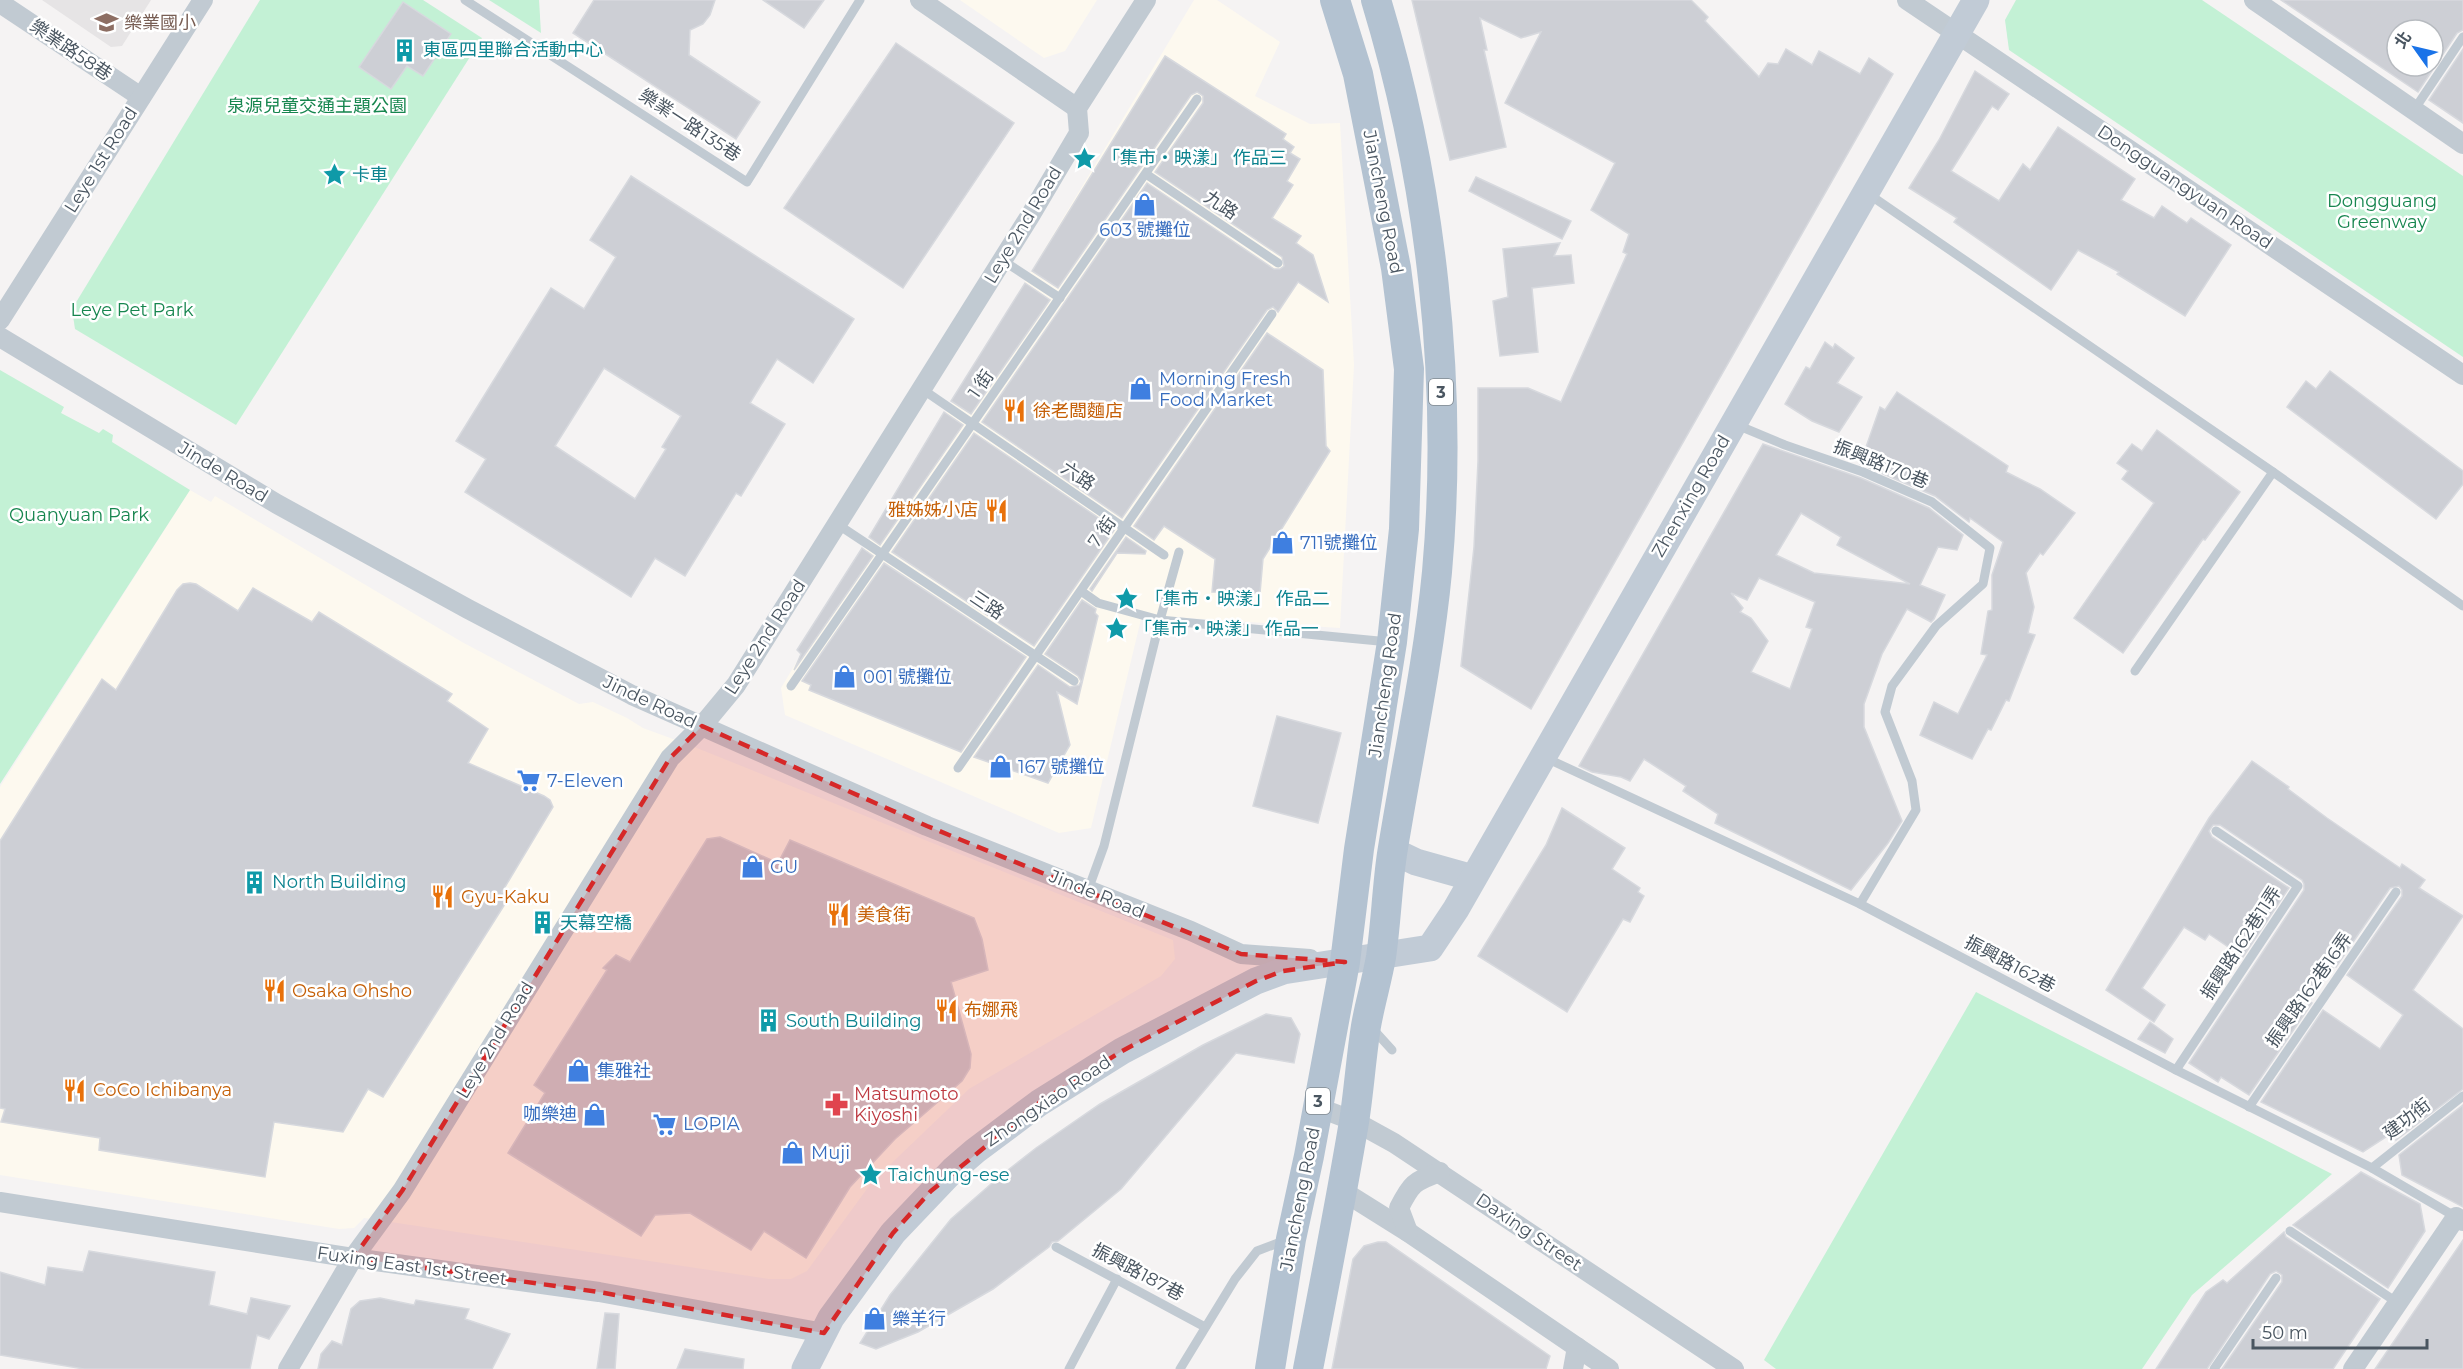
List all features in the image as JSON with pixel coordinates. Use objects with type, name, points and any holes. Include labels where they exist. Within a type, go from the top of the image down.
[{"type":"main road","name":"Jiancheng Road","points":[[1270,1369],[1291,1239],[1309,1156],[1344,962],[1359,849],[1392,642],[1404,529],[1409,369],[1389,221],[1358,74],[1335,0]]},
{"type":"main road","name":"Jiancheng Road","points":[[1308,1369],[1354,1121],[1367,1022],[1381,957],[1393,851],[1405,787],[1437,570],[1443,449],[1440,360],[1434,293],[1419,187],[1393,56],[1376,0]]},
{"type":"main road","name":"Zhenxing Road","points":[[1381,957],[1430,948],[1473,878],[1976,0]]},
{"type":"main road","points":[[1393,851],[1416,862],[1473,878]]},
{"type":"main road","name":"Zhongxiao Road","points":[[805,1369],[824,1333],[867,1266],[893,1233],[931,1191],[975,1151],[1039,1103],[1122,1051],[1248,985],[1283,971],[1381,957]]},
{"type":"street","name":"Leye 1st Road","points":[[0,320],[203,0]]},
{"type":"street","points":[[920,0],[1077,108],[1146,0]]},
{"type":"street","name":"Dongguangyuan Road","points":[[1907,0],[2463,375]]},
{"type":"street","points":[[2254,0],[2463,144]]},
{"type":"street","name":"樂業路58巷","points":[[0,3],[141,97]]},
{"type":"street","name":"Leye 2nd Road","points":[[288,1369],[354,1258],[376,1230],[408,1181],[670,758],[702,726],[736,685],[837,524],[1079,133],[1077,108]]},
{"type":"street","name":"Jinde Road","points":[[0,337],[287,510],[621,690],[927,826],[1241,954],[1344,962]]},
{"type":"street","name":"Daxing Street","points":[[1317,1107],[1374,1130],[1734,1369]]},
{"type":"street","points":[[1408,1232],[1399,1208],[1409,1187],[1419,1179],[1440,1172]]},
{"type":"street","points":[[1341,1190],[1408,1232],[1609,1369]]},
{"type":"street","name":"Fuxing East 1st Street","points":[[0,1202],[354,1258],[599,1292],[824,1333]]},
{"type":"street","points":[[2354,1369],[2398,1303],[2460,1219]]},
{"type":"street","points":[[1574,1369],[1577,1347]]},
{"type":"lane","name":"樂業一路135巷","points":[[465,0],[747,182],[860,0]]},
{"type":"lane","points":[[2414,110],[2463,37]]},
{"type":"lane","name":"1 街","points":[[791,686],[1197,99]]},
{"type":"lane","name":"九路","points":[[1146,174],[1278,263]]},
{"type":"lane","points":[[1865,192],[2273,472],[2463,606]]},
{"type":"lane","points":[[1002,260],[1060,298]]},
{"type":"lane","name":"7 街","points":[[958,768],[1272,314]]},
{"type":"lane","name":"六路","points":[[921,389],[1164,555]]},
{"type":"lane","name":"振興路170巷","points":[[1732,423],[1785,445],[1863,472],[1932,502],[1990,548],[1983,584],[1936,626],[1892,686],[1885,712],[1912,781],[1916,810],[1860,904]]},
{"type":"lane","points":[[2134,671],[2273,472]]},
{"type":"lane","name":"三路","points":[[837,524],[1074,681]]},
{"type":"lane","points":[[1088,890],[1104,846],[1179,552]]},
{"type":"lane","points":[[1081,591],[1098,603],[1160,620],[1392,642]]},
{"type":"lane","name":"振興路162巷","points":[[1541,756],[1860,904],[2176,1070],[2372,1168],[2460,1219]]},
{"type":"lane","name":"振興路162巷11弄","points":[[2176,1070],[2298,886],[2216,831]]},
{"type":"lane","name":"振興路162巷16弄","points":[[2248,1107],[2396,892]]},
{"type":"lane","points":[[1367,1022],[1392,1050]]},
{"type":"lane","name":"建功街","points":[[2372,1168],[2463,1096]]},
{"type":"lane","points":[[2290,1231],[2398,1303]]},
{"type":"lane","points":[[1180,1369],[1234,1279],[1257,1251],[1291,1239]]},
{"type":"lane","name":"振興路187巷","points":[[1056,1247],[1205,1328]]},
{"type":"lane","points":[[2214,1369],[2276,1278]]},
{"type":"lane","points":[[1069,1369],[1117,1279]]},
{"type":"highlighted area","points":[[702,726],[927,826],[1241,954],[1345,962],[1283,971],[1256,981],[1122,1051],[1039,1103],[931,1191],[893,1233],[824,1333],[599,1292],[353,1258],[402,1191],[670,758]]},
{"type":"shaded area","name":"樂業國小","points":[[42,0],[151,0],[122,46],[111,47]]},
{"type":"shaded area","points":[[960,0],[1097,0],[1065,51],[1044,58]]},
{"type":"shaded area","name":"Morning Fresh Food Market","points":[[1194,0],[1217,0],[1280,42],[1255,96],[1310,124],[1340,123],[1354,365],[1340,628],[1142,615],[1091,828],[1059,833],[785,715],[781,688]]},
{"type":"shaded area","points":[[190,490],[211,502],[215,496],[462,642],[579,704],[593,702],[643,728],[1173,940],[1175,959],[1161,976],[969,1089],[872,1182],[807,1271],[791,1279],[769,1279],[364,1218],[354,1228],[339,1229],[0,1175],[0,787]]},
{"type":"green space","name":"泉源兒童交通主題公園","points":[[260,0],[423,0],[482,38],[236,425],[75,329],[72,309]]},
{"type":"green space","points":[[489,0],[539,0],[541,33]]},
{"type":"green space","name":"Dongguang Greenway","points":[[2016,0],[2202,0],[2463,176],[2463,357],[2009,50],[2005,20]]},
{"type":"green space","name":"Quanyuan Park","points":[[0,370],[64,407],[61,413],[99,433],[103,429],[113,435],[112,442],[190,490],[0,784]]},
{"type":"green space","points":[[1976,992],[2332,1174],[2192,1295],[2142,1369],[1776,1369],[1764,1360]]},
{"type":"building","points":[[594,0],[715,0],[710,15],[703,24],[690,30],[689,55],[760,102],[736,139],[573,33]]},
{"type":"building","points":[[763,0],[824,0],[804,28]]},
{"type":"building","points":[[1412,0],[1691,0],[1708,17],[1705,21],[1759,77],[1768,63],[1778,64],[1786,49],[1812,65],[1819,51],[1860,74],[1869,58],[1893,74],[1531,709],[1461,666],[1474,547],[1478,461],[1478,388],[1528,388],[1561,402],[1627,254],[1623,252],[1629,234],[1591,210],[1615,163],[1505,103],[1541,32],[1521,38],[1480,18],[1487,50],[1484,50],[1506,147],[1450,160]]},
{"type":"building","points":[[2281,0],[2463,0],[2463,30],[2457,33],[2445,51],[2445,18],[2385,18],[2385,70]]},
{"type":"building","name":"東區四里聯合活動中心","points":[[403,2],[451,34],[423,76],[407,66],[391,89],[359,67]]},
{"type":"building","points":[[896,43],[1014,123],[903,288],[784,208]]},
{"type":"building","points":[[2463,49],[2463,123],[2429,100]]},
{"type":"building","points":[[1165,56],[1286,134],[1283,139],[1294,147],[1290,153],[1300,159],[1287,181],[1293,185],[1272,218],[1301,236],[1296,243],[1313,255],[1328,302],[1298,282],[1278,312],[1273,307],[1267,310],[1122,518],[982,422],[1147,183],[1274,269],[1284,266],[1282,257],[1155,172],[1203,103],[1203,96],[1197,92],[1191,95],[1058,288],[1032,271]]},
{"type":"building","points":[[1975,71],[2009,94],[1998,110],[1992,106],[1951,171],[1999,201],[2023,164],[2030,170],[2058,127],[2135,179],[2121,200],[2154,218],[2162,206],[2187,223],[2191,218],[2231,245],[2185,316],[2117,274],[2119,272],[2078,250],[2051,290],[1954,222],[1957,218],[1909,188],[1939,140]]},
{"type":"building","points":[[2397,78],[2427,78],[2418,92]]},
{"type":"building","points":[[631,176],[854,319],[813,383],[777,359],[750,403],[785,424],[741,496],[736,493],[685,576],[655,558],[631,597],[465,492],[486,459],[456,441],[551,288],[584,309],[616,257],[590,240]],"holes":[[[604,368],[681,416],[662,447],[666,449],[635,499],[555,446]]]},
{"type":"building","points":[[1476,177],[1571,221],[1562,239],[1469,191]]},
{"type":"building","points":[[1560,243],[1554,256],[1571,255],[1574,283],[1532,288],[1538,352],[1500,356],[1493,301],[1508,297],[1503,249]]},
{"type":"building","points":[[1025,283],[1050,300],[971,414],[951,401]]},
{"type":"building","points":[[1267,333],[1323,370],[1326,446],[1330,451],[1263,559],[1260,593],[1212,592],[1215,559],[1164,526],[1154,540],[1134,526]]},
{"type":"building","points":[[1825,342],[1833,348],[1835,344],[1854,358],[1837,383],[1862,397],[1839,432],[1812,421],[1785,404],[1806,367],[1810,369]]},
{"type":"building","points":[[2330,371],[2463,471],[2463,484],[2436,519],[2287,407],[2306,381],[2316,389]]},
{"type":"building","points":[[1897,392],[2008,466],[2006,472],[2040,489],[2075,513],[2043,555],[2040,553],[2026,573],[2034,607],[2028,633],[2035,635],[2009,701],[2006,700],[1991,730],[1988,729],[1972,759],[1920,735],[1934,702],[1958,714],[1987,655],[1981,654],[1988,611],[1992,610],[1992,575],[2003,542],[1970,518],[1969,522],[1935,496],[1860,464],[1880,407],[1885,410]]},
{"type":"building","points":[[944,412],[963,425],[880,545],[869,537]]},
{"type":"building","points":[[2157,430],[2240,492],[2205,540],[2203,539],[2123,653],[2074,618],[2154,503],[2122,479],[2128,471],[2117,463],[2132,444],[2142,451]]},
{"type":"building","points":[[974,433],[1115,529],[1034,646],[892,552]]},
{"type":"building","points":[[1763,444],[1861,478],[1929,508],[1963,535],[1957,550],[1938,547],[1920,585],[1945,595],[1934,619],[1931,622],[1907,609],[1882,654],[1864,704],[1864,727],[1902,821],[1888,843],[1851,890],[1715,823],[1718,814],[1683,791],[1686,786],[1644,759],[1630,781],[1621,777],[1592,772],[1579,766]],"holes":[[[1801,513],[1841,537],[1837,545],[1910,584],[1814,573],[1776,555]],[[1759,578],[1815,602],[1806,627],[1812,629],[1790,689],[1751,672],[1768,641],[1751,618],[1740,612],[1743,608],[1731,593],[1747,600]]]},
{"type":"building","points":[[1126,537],[1146,551],[1145,554],[1117,553],[1092,591],[1090,589]]},
{"type":"building","points":[[862,548],[873,556],[794,670],[801,654],[797,650]]},
{"type":"building","points":[[884,563],[1026,657],[961,752],[809,690],[811,685],[802,681]]},
{"type":"building","name":"North Building","points":[[183,584],[196,584],[238,611],[253,588],[312,622],[319,612],[452,694],[447,701],[488,729],[468,763],[544,796],[550,800],[553,807],[502,892],[510,896],[383,1097],[368,1089],[343,1132],[274,1122],[265,1177],[99,1150],[100,1138],[1,1122],[5,1109],[0,1108],[0,841],[102,679],[116,690],[177,590]]},
{"type":"building","points":[[1082,600],[1096,609],[1095,613],[1098,616],[1077,704],[1057,692],[1070,745],[1048,783],[974,757],[1038,665],[1070,687],[1079,685],[1081,681],[1078,676],[1045,654]]},
{"type":"building","points":[[1277,716],[1341,733],[1318,823],[1253,806]]},
{"type":"building","points":[[2252,761],[2327,818],[2400,868],[2402,864],[2425,880],[2419,888],[2463,916],[2413,990],[2463,1029],[2463,1089],[2396,1140],[2395,1131],[2363,1152],[2261,1102],[2323,1010],[2380,1049],[2403,1015],[2347,975],[2402,896],[2399,886],[2390,888],[2336,967],[2334,966],[2309,1001],[2312,1003],[2249,1095],[2221,1077],[2218,1082],[2189,1063],[2304,890],[2302,880],[2220,825],[2213,825],[2209,831],[2212,837],[2289,888],[2243,957],[2209,934],[2205,940],[2184,927],[2142,988],[2165,1005],[2154,1022],[2106,990],[2209,818]]},
{"type":"building","points":[[1562,808],[1625,848],[1612,869],[1640,888],[1638,892],[1644,896],[1630,922],[1623,919],[1567,1012],[1478,956],[1546,845]]},
{"type":"building","name":"South Building","points":[[720,837],[778,863],[790,840],[974,918],[982,939],[988,970],[951,982],[971,1054],[970,1068],[962,1081],[895,1139],[850,1187],[806,1258],[764,1231],[751,1250],[690,1213],[655,1215],[641,1236],[508,1153],[545,1093],[534,1085],[607,970],[603,968],[616,955],[630,962],[707,839]]},
{"type":"building","points":[[1266,1014],[1291,1018],[1300,1034],[1294,1063],[1236,1053],[1121,1189],[1058,1241],[1052,1242],[1049,1247],[993,1289],[918,1332],[876,1349],[860,1343],[890,1295],[951,1219],[999,1177],[1036,1148],[1100,1104],[1203,1045]]},
{"type":"building","points":[[2150,1022],[2173,1039],[2165,1053],[2138,1039]]},
{"type":"building","points":[[2463,1105],[2463,1207],[2402,1175],[2399,1155]]},
{"type":"building","points":[[2361,1172],[2420,1204],[2425,1231],[2388,1288],[2293,1225]]},
{"type":"building","points":[[2284,1232],[2286,1237],[2380,1299],[2333,1369],[2222,1369],[2282,1282],[2282,1275],[2276,1271],[2270,1274],[2207,1369],[2156,1369],[2206,1292],[2223,1280],[2227,1283]]},
{"type":"building","points":[[2463,1240],[2463,1369],[2375,1369]]},
{"type":"building","points":[[1386,1242],[1550,1356],[1546,1369],[1332,1369],[1353,1259],[1364,1246]]},
{"type":"building","points":[[89,1251],[215,1272],[209,1305],[247,1314],[251,1298],[290,1306],[269,1339],[257,1335],[250,1369],[84,1369],[0,1355],[0,1272],[45,1285],[48,1267],[83,1272]]},
{"type":"building","points":[[380,1298],[414,1305],[416,1300],[469,1309],[465,1319],[510,1334],[492,1369],[318,1369],[321,1354],[332,1341],[342,1345],[351,1309],[360,1301]]},
{"type":"building","points":[[605,1313],[619,1314],[615,1369],[597,1369]]},
{"type":"building","points":[[685,1349],[744,1359],[743,1369],[677,1369]]},
{"type":"place","name":"樂業國小","points":[[106,23]]},
{"type":"place","name":"東區四里聯合活動中心","points":[[405,50]]},
{"type":"place","name":"「集市‧映漾」 作品三","points":[[1084,158]]},
{"type":"place","name":"卡車","points":[[334,175]]},
{"type":"place","name":"603 號攤位","points":[[1145,204]]},
{"type":"place","name":"Morning Fresh Food Market","points":[[1141,389]]},
{"type":"place","name":"徐老闆麵店","points":[[1015,411]]},
{"type":"place","name":"雅姊姊小店","points":[[996,510]]},
{"type":"place","name":"711號攤位","points":[[1282,543]]},
{"type":"place","name":"「集市‧映漾」 作品二","points":[[1127,599]]},
{"type":"place","name":"「集市‧映漾」 作品一","points":[[1116,629]]},
{"type":"place","name":"001 號攤位","points":[[845,677]]},
{"type":"place","name":"167 號攤位","points":[[1000,767]]},
{"type":"place","name":"7-Eleven","points":[[529,781]]},
{"type":"place","name":"GU","points":[[752,867]]},
{"type":"place","name":"North Building","points":[[254,882]]},
{"type":"place","name":"Gyu-Kaku","points":[[443,897]]},
{"type":"place","name":"美食街","points":[[839,915]]},
{"type":"place","name":"天幕空橋","points":[[542,923]]},
{"type":"place","name":"Osaka Ohsho","points":[[274,991]]},
{"type":"place","name":"布娜飛","points":[[946,1010]]},
{"type":"place","name":"South Building","points":[[768,1021]]},
{"type":"place","name":"集雅社","points":[[579,1071]]},
{"type":"place","name":"CoCo Ichibanya","points":[[75,1090]]},
{"type":"place","name":"Matsumoto Kiyoshi","points":[[836,1104]]},
{"type":"place","name":"咖樂迪","points":[[595,1114]]},
{"type":"place","name":"LOPIA","points":[[665,1124]]},
{"type":"place","name":"Muji","points":[[793,1153]]},
{"type":"place","name":"Taichung-ese","points":[[870,1175]]},
{"type":"place","name":"樂羊行","points":[[874,1319]]},
{"type":"park label","name":"Leye Pet Park","points":[[132,310]]}]
